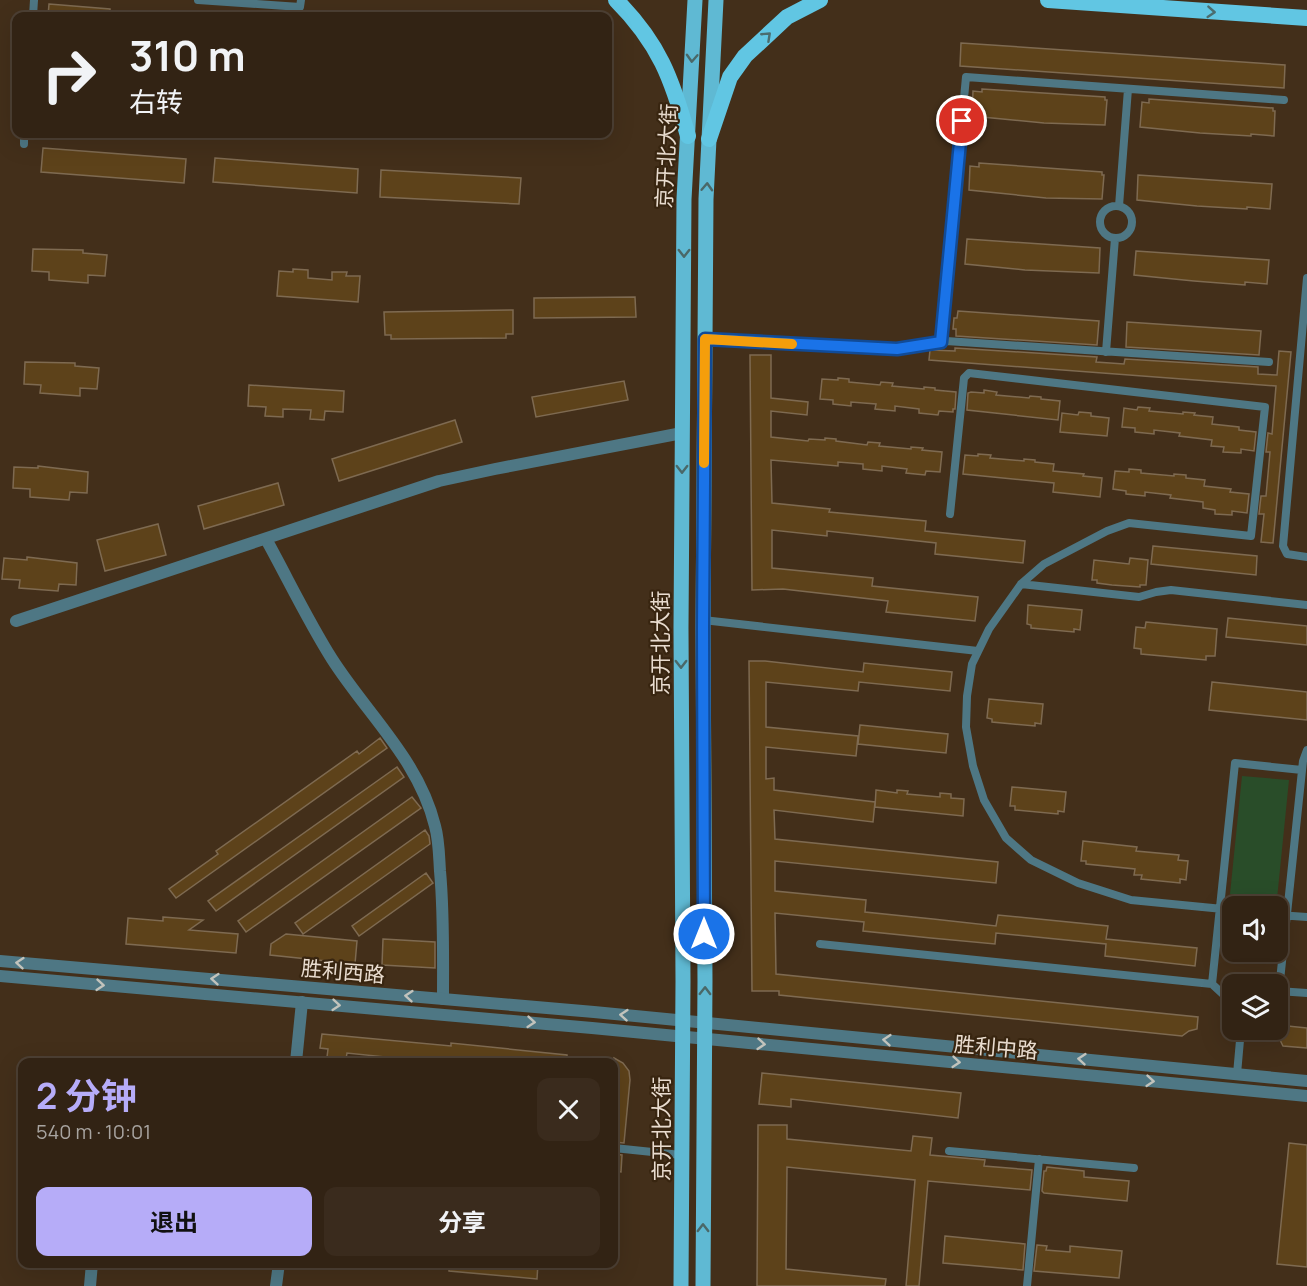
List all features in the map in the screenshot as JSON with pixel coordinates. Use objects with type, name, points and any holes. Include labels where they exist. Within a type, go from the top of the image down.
[{"type":"highway","points":[[616,0],[642,29],[669,73],[688,136]]},
{"type":"highway","points":[[709,139],[730,77],[745,56],[787,17],[820,0]]},
{"type":"highway","points":[[1048,0],[1307,18]]},
{"type":"main road","name":"京开北大街","points":[[681,1286],[681,628],[684,199],[695,0]]},
{"type":"main road","name":"京开北大街","points":[[703,1286],[703,620],[706,199],[716,0]]},
{"type":"street","points":[[16,621],[439,481],[682,433]]},
{"type":"street","points":[[266,539],[332,659],[417,777],[428,804],[435,826],[439,852],[443,999]]},
{"type":"street","name":"胜利西路","points":[[0,961],[443,999],[682,1028]]},
{"type":"street","name":"胜利西路","points":[[0,976],[302,1002],[682,1028]]},
{"type":"street","points":[[296,1058],[302,1002]]},
{"type":"street","name":"胜利中路","points":[[682,1028],[1307,1081]]},
{"type":"street","name":"胜利中路","points":[[704,1030],[1307,1096]]},
{"type":"street","points":[[90,1286],[92,1268]]},
{"type":"street","points":[[276,1286],[278,1268]]},
{"type":"lane","points":[[198,0],[300,7],[301,0]]},
{"type":"lane","points":[[941,342],[966,77],[1284,100]]},
{"type":"lane","points":[[1119,206],[1128,89]]},
{"type":"lane","points":[[24,138],[24,144]]},
{"type":"lane","points":[[1119,206],[1130,214],[1132,224],[1127,234],[1115,238],[1103,233],[1099,220],[1106,209],[1119,206]]},
{"type":"lane","points":[[1106,352],[1115,238]]},
{"type":"lane","points":[[1307,278],[1283,546],[1287,554],[1307,557]]},
{"type":"lane","points":[[705,339],[897,349],[941,342],[1269,362]]},
{"type":"lane","points":[[950,514],[964,378],[969,373],[1265,407],[1251,536],[1129,523],[1107,531],[1044,564],[1022,584],[988,629],[972,663],[967,696],[966,727],[973,766],[984,800],[1006,838],[1031,860],[1078,883],[1131,900],[1220,909]]},
{"type":"lane","points":[[1022,584],[1139,597],[1155,591],[1171,590],[1307,604]]},
{"type":"lane","points":[[703,620],[978,651]]},
{"type":"lane","points":[[1285,896],[1303,795],[1302,770],[1307,750]]},
{"type":"lane","points":[[1212,984],[1235,764],[1302,770]]},
{"type":"lane","points":[[1288,915],[1307,917]]},
{"type":"lane","points":[[820,944],[1212,984],[1222,993]]},
{"type":"lane","points":[[1288,992],[1307,993]]},
{"type":"lane","points":[[1237,1074],[1240,1040]]},
{"type":"lane","points":[[618,1148],[681,1155]]},
{"type":"lane","points":[[949,1151],[1134,1168]]},
{"type":"lane","points":[[1027,1286],[1039,1159]]},
{"type":"green space","points":[[1242,776],[1289,780],[1277,896],[1230,894]]},
{"type":"building","points":[[49,4],[110,9],[110,12],[48,12]]},
{"type":"building","points":[[961,43],[1285,65],[1284,88],[960,66]]},
{"type":"building","points":[[982,89],[1105,97],[1107,100],[1105,125],[1044,123],[972,116],[973,91],[982,92]]},
{"type":"building","points":[[1149,99],[1273,108],[1275,111],[1274,136],[1200,133],[1140,127],[1142,102],[1149,103]]},
{"type":"building","points":[[43,148],[186,159],[184,183],[41,172]]},
{"type":"building","points":[[215,158],[358,169],[357,193],[213,182]]},
{"type":"building","points":[[979,163],[1102,172],[1104,175],[1102,199],[1046,198],[969,190],[970,166],[979,167]]},
{"type":"building","points":[[381,170],[521,178],[519,204],[380,197]]},
{"type":"building","points":[[1138,175],[1272,184],[1270,209],[1197,206],[1137,200]]},
{"type":"building","points":[[967,239],[1100,248],[1099,273],[1025,270],[965,264]]},
{"type":"building","points":[[33,249],[83,250],[83,253],[107,255],[105,276],[88,275],[88,283],[49,280],[49,272],[32,271]]},
{"type":"building","points":[[1136,251],[1269,260],[1267,284],[1245,282],[1245,285],[1134,275]]},
{"type":"building","points":[[293,269],[308,270],[308,278],[332,280],[332,272],[347,272],[346,276],[360,276],[358,302],[277,296],[279,271],[293,272]]},
{"type":"building","points":[[635,297],[636,317],[534,318],[534,298]]},
{"type":"building","points":[[513,310],[513,334],[506,334],[506,338],[391,339],[391,335],[385,335],[384,312]]},
{"type":"building","points":[[958,311],[1099,321],[1097,345],[956,336],[956,329],[953,329],[954,318],[957,318]]},
{"type":"building","points":[[1127,322],[1261,331],[1259,355],[1126,347]]},
{"type":"building","points":[[955,348],[1097,357],[1096,362],[1124,364],[1125,359],[1258,367],[1258,374],[1277,375],[1279,351],[1291,352],[1273,543],[1261,542],[1264,514],[1259,514],[1261,496],[1266,496],[1270,452],[1266,452],[1268,433],[1272,434],[1276,386],[929,360],[930,350],[955,351]]},
{"type":"building","points":[[750,355],[771,355],[771,398],[808,402],[807,415],[771,411],[771,437],[808,441],[809,439],[825,440],[825,438],[867,445],[868,442],[880,443],[879,446],[923,448],[922,450],[942,452],[940,472],[926,471],[925,475],[906,473],[907,469],[882,466],[882,471],[863,469],[863,464],[838,462],[838,466],[771,460],[772,503],[830,509],[829,512],[926,521],[925,531],[1025,541],[1023,563],[935,554],[936,543],[827,531],[827,536],[772,530],[772,568],[873,578],[872,586],[978,597],[975,621],[886,612],[888,601],[783,589],[752,590]]},
{"type":"building","points":[[25,362],[75,363],[75,366],[99,368],[97,389],[80,388],[80,396],[40,393],[41,385],[24,384]]},
{"type":"building","points":[[838,378],[849,379],[849,382],[880,385],[881,382],[893,383],[892,386],[935,388],[935,390],[956,392],[955,409],[953,412],[939,411],[938,415],[919,413],[919,409],[895,406],[895,411],[875,409],[876,404],[851,402],[851,406],[833,404],[833,400],[820,399],[822,379],[838,380]]},
{"type":"building","points":[[624,381],[628,400],[536,417],[532,397]]},
{"type":"building","points":[[249,385],[344,391],[343,412],[325,411],[324,420],[310,419],[311,410],[283,409],[283,417],[265,416],[266,407],[248,406]]},
{"type":"building","points":[[984,390],[997,392],[996,395],[1041,397],[1041,399],[1060,401],[1058,420],[967,410],[968,393],[984,393]]},
{"type":"building","points":[[1138,407],[1150,408],[1149,411],[1195,413],[1194,415],[1213,417],[1212,424],[1239,427],[1239,430],[1256,432],[1254,451],[1241,449],[1241,453],[1223,452],[1224,447],[1211,446],[1212,440],[1154,430],[1154,434],[1135,432],[1135,428],[1122,427],[1124,408],[1137,410]]},
{"type":"building","points":[[1079,412],[1109,418],[1107,436],[1060,432],[1062,413],[1078,415]]},
{"type":"building","points":[[455,420],[462,442],[339,481],[332,459]]},
{"type":"building","points":[[978,454],[991,455],[990,458],[1035,460],[1035,462],[1054,464],[1053,471],[1102,478],[1100,497],[1053,492],[1054,483],[963,474],[965,455],[978,456]]},
{"type":"building","points":[[38,466],[88,472],[87,493],[70,492],[69,500],[30,497],[30,489],[13,488],[14,467],[38,468]]},
{"type":"building","points":[[1129,469],[1141,470],[1141,473],[1186,475],[1186,478],[1205,480],[1204,486],[1249,494],[1247,513],[1232,511],[1232,515],[1215,514],[1215,510],[1203,508],[1203,502],[1145,492],[1145,496],[1126,494],[1126,491],[1113,489],[1115,471],[1129,472]]},
{"type":"building","points":[[278,483],[284,505],[204,529],[198,506]]},
{"type":"building","points":[[158,524],[166,555],[105,571],[97,540]]},
{"type":"building","points":[[1153,546],[1257,556],[1256,575],[1151,564]]},
{"type":"building","points":[[27,557],[77,563],[76,585],[59,584],[58,591],[19,588],[20,580],[2,579],[4,558],[27,560]]},
{"type":"building","points":[[1130,558],[1148,560],[1146,585],[1140,585],[1140,587],[1112,585],[1092,580],[1094,560],[1129,564]]},
{"type":"building","points":[[1028,605],[1082,610],[1080,630],[1074,629],[1074,632],[1031,628],[1031,625],[1027,624]]},
{"type":"building","points":[[1228,618],[1307,626],[1307,645],[1226,637]]},
{"type":"building","points":[[1146,622],[1217,629],[1215,656],[1206,656],[1206,660],[1141,654],[1141,649],[1134,648],[1136,627],[1145,628]]},
{"type":"building","points":[[749,661],[863,672],[864,663],[952,672],[950,691],[859,682],[858,691],[766,682],[766,727],[858,736],[856,756],[766,747],[766,779],[774,778],[774,790],[875,802],[873,822],[774,810],[775,839],[998,862],[996,883],[775,861],[775,891],[866,900],[865,912],[996,926],[998,915],[1108,926],[1106,939],[1197,948],[1195,966],[1105,956],[1106,944],[996,933],[995,944],[863,931],[864,922],[775,913],[776,974],[1198,1017],[1197,1029],[1182,1036],[779,995],[779,991],[752,991]]},
{"type":"building","points":[[1212,682],[1307,692],[1307,720],[1209,710]]},
{"type":"building","points":[[989,699],[1043,704],[1041,724],[1035,723],[1035,726],[992,722],[992,719],[987,718]]},
{"type":"building","points":[[860,725],[948,734],[946,753],[858,744]]},
{"type":"building","points":[[380,738],[387,748],[176,898],[169,889],[218,854],[216,851],[357,751],[359,754]]},
{"type":"building","points":[[397,767],[404,777],[216,911],[208,901]]},
{"type":"building","points":[[1012,787],[1066,792],[1064,812],[1058,811],[1058,814],[1015,810],[1015,806],[1010,806]]},
{"type":"building","points":[[876,790],[897,793],[897,790],[908,791],[907,794],[940,797],[940,793],[951,794],[951,798],[964,799],[963,816],[875,807]]},
{"type":"building","points":[[412,797],[421,808],[246,932],[238,921]]},
{"type":"building","points":[[425,830],[430,844],[303,934],[295,923]]},
{"type":"building","points":[[1083,841],[1137,847],[1136,851],[1179,855],[1178,860],[1188,861],[1186,880],[1180,879],[1180,883],[1141,879],[1142,875],[1134,875],[1135,869],[1086,864],[1086,861],[1081,861]]},
{"type":"building","points":[[426,873],[433,883],[359,936],[352,926]]},
{"type":"building","points":[[163,917],[203,920],[189,930],[238,934],[236,953],[126,944],[128,918],[163,921]]},
{"type":"building","points":[[286,934],[357,941],[355,964],[270,955],[271,944]]},
{"type":"building","points":[[383,939],[435,942],[435,968],[382,965]]},
{"type":"building","points":[[1288,1026],[1307,1028],[1307,1048],[1283,1046],[1280,1040],[1288,1040]]},
{"type":"building","points":[[322,1034],[451,1046],[451,1043],[567,1055],[567,1058],[395,1058],[347,1053],[346,1058],[336,1058],[327,1057],[328,1049],[320,1048]]},
{"type":"building","points":[[618,1060],[629,1071],[630,1080],[624,1143],[618,1142]]},
{"type":"building","points":[[762,1073],[961,1093],[958,1118],[791,1099],[791,1107],[759,1104]]},
{"type":"building","points":[[758,1125],[787,1125],[787,1139],[911,1151],[913,1136],[932,1138],[930,1155],[985,1160],[984,1166],[1032,1170],[1030,1190],[928,1181],[919,1286],[906,1286],[915,1180],[787,1167],[786,1269],[886,1279],[885,1286],[757,1286]]},
{"type":"building","points":[[1289,1143],[1307,1145],[1307,1267],[1277,1264]]},
{"type":"building","points":[[618,1154],[622,1155],[621,1172],[618,1172]]},
{"type":"building","points":[[1047,1167],[1084,1171],[1084,1177],[1129,1181],[1127,1201],[1044,1193],[1042,1191],[1044,1171]]},
{"type":"building","points":[[945,1236],[1025,1244],[1023,1270],[943,1263]]},
{"type":"building","points":[[1037,1245],[1047,1246],[1046,1250],[1070,1252],[1070,1246],[1122,1251],[1119,1278],[1034,1271]]},
{"type":"building","points":[[449,1268],[538,1268],[537,1279],[449,1271]]},
{"type":"slow traffic","points":[[704,463],[705,339],[792,344]]},
{"type":"route","points":[[704,934],[705,339],[897,349],[941,342],[962,121]]}]
